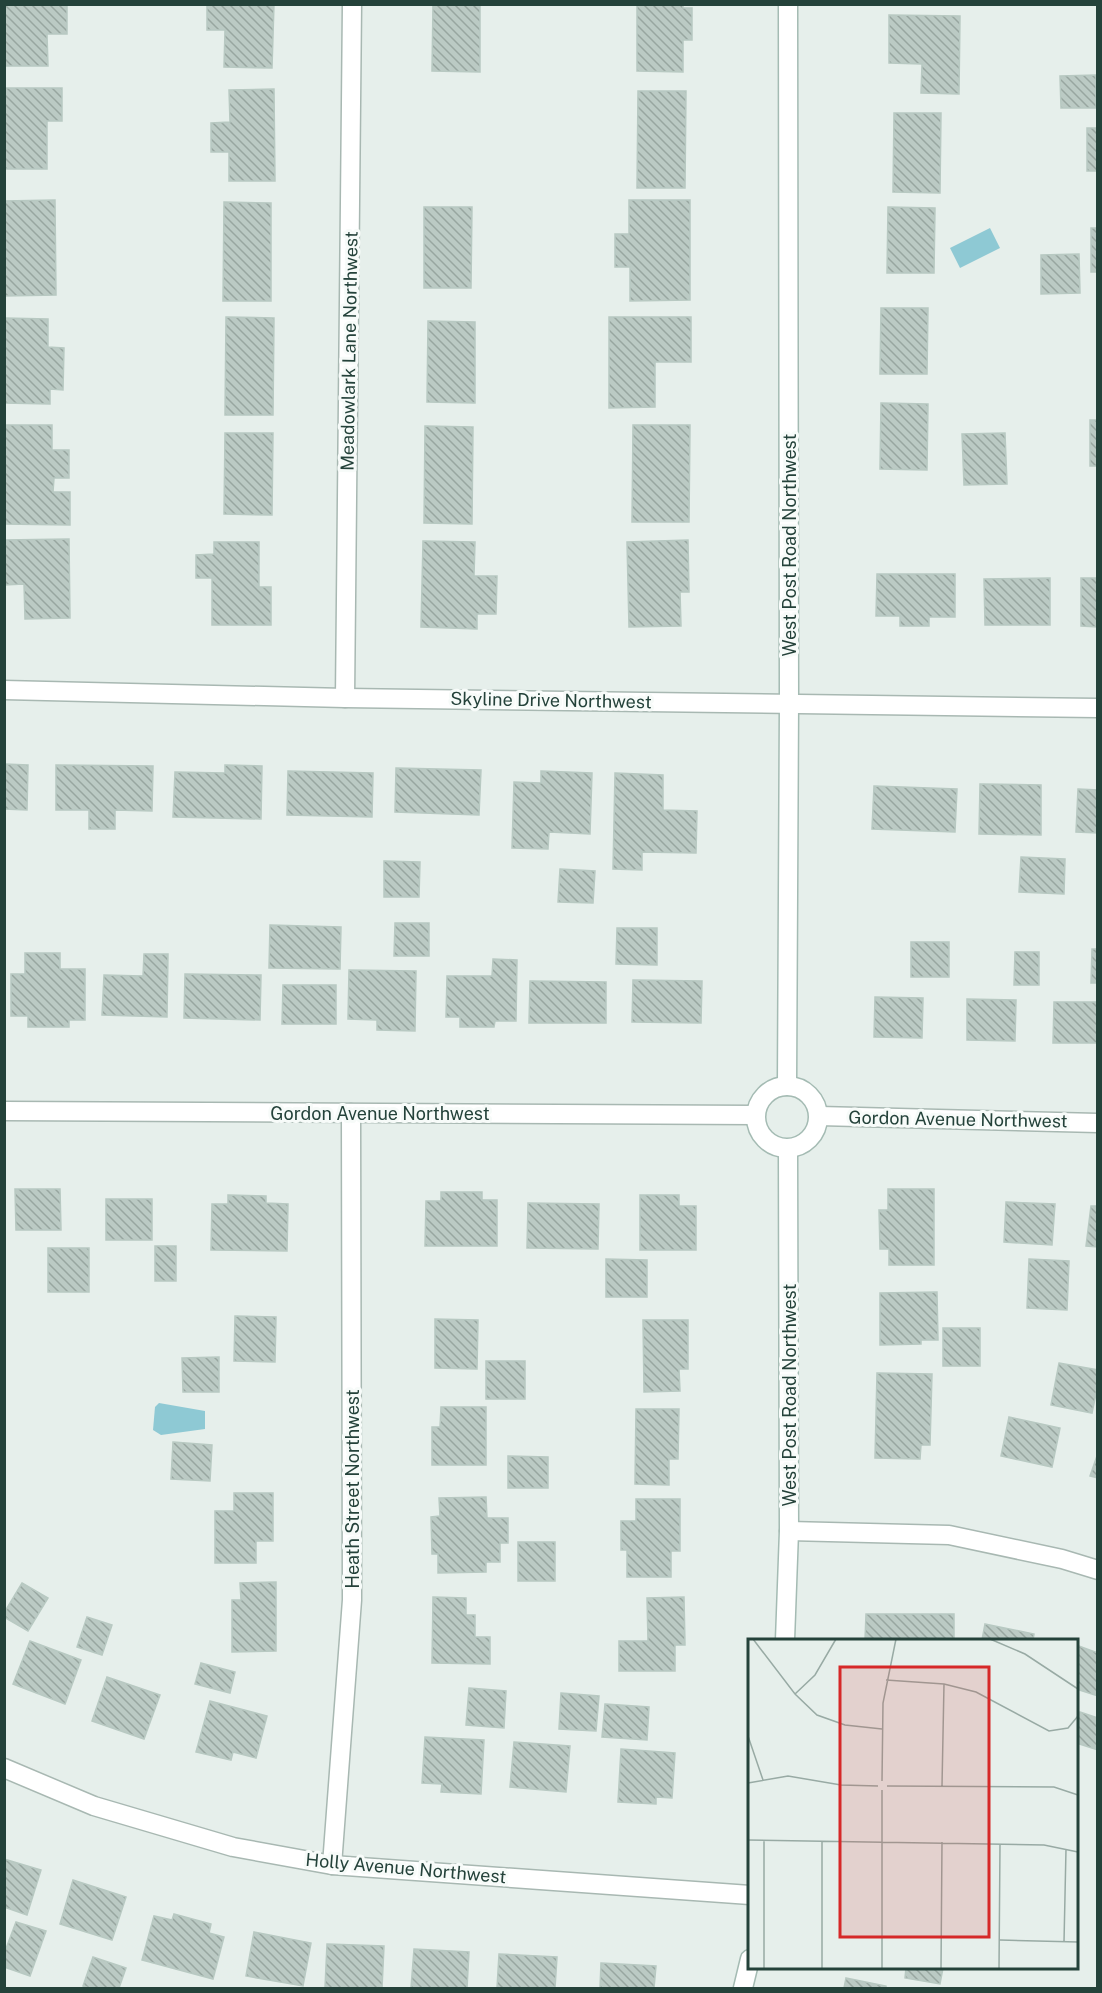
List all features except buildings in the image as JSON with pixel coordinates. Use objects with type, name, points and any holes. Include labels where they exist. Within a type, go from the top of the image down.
[{"type":"street","name":"Meadowlark Lane Northwest","points":[[345,698],[352,4]]},
{"type":"street","name":"West Post Road Northwest","points":[[787,1086],[788,4]]},
{"type":"street","name":"Skyline Drive Northwest","points":[[4,690],[345,698],[1098,708]]},
{"type":"street","points":[[787,1086],[805,1091],[812,1098],[819,1116],[813,1135],[807,1142],[788,1149],[768,1143],[756,1126],[755,1115],[757,1106],[769,1091],[787,1086]]},
{"type":"street","name":"Gordon Avenue Northwest","points":[[4,1111],[755,1115]]},
{"type":"street","name":"Heath Street Northwest","points":[[332,1865],[352,1600],[351,1113]]},
{"type":"street","name":"Gordon Avenue Northwest","points":[[819,1116],[1098,1123]]},
{"type":"street","name":"West Post Road Northwest","points":[[785,1639],[789,1531],[788,1149]]},
{"type":"street","points":[[789,1531],[949,1535],[1062,1559],[1098,1570]]},
{"type":"street","name":"Holly Avenue Northwest","points":[[4,1768],[94,1806],[233,1848],[332,1865],[748,1895]]},
{"type":"street","points":[[744,1989],[748,1969]]},
{"type":"water","points":[[990,228],[1000,248],[960,268],[950,248]]},
{"type":"water","points":[[159,1403],[205,1411],[205,1429],[161,1435],[153,1430],[155,1407]]}]
